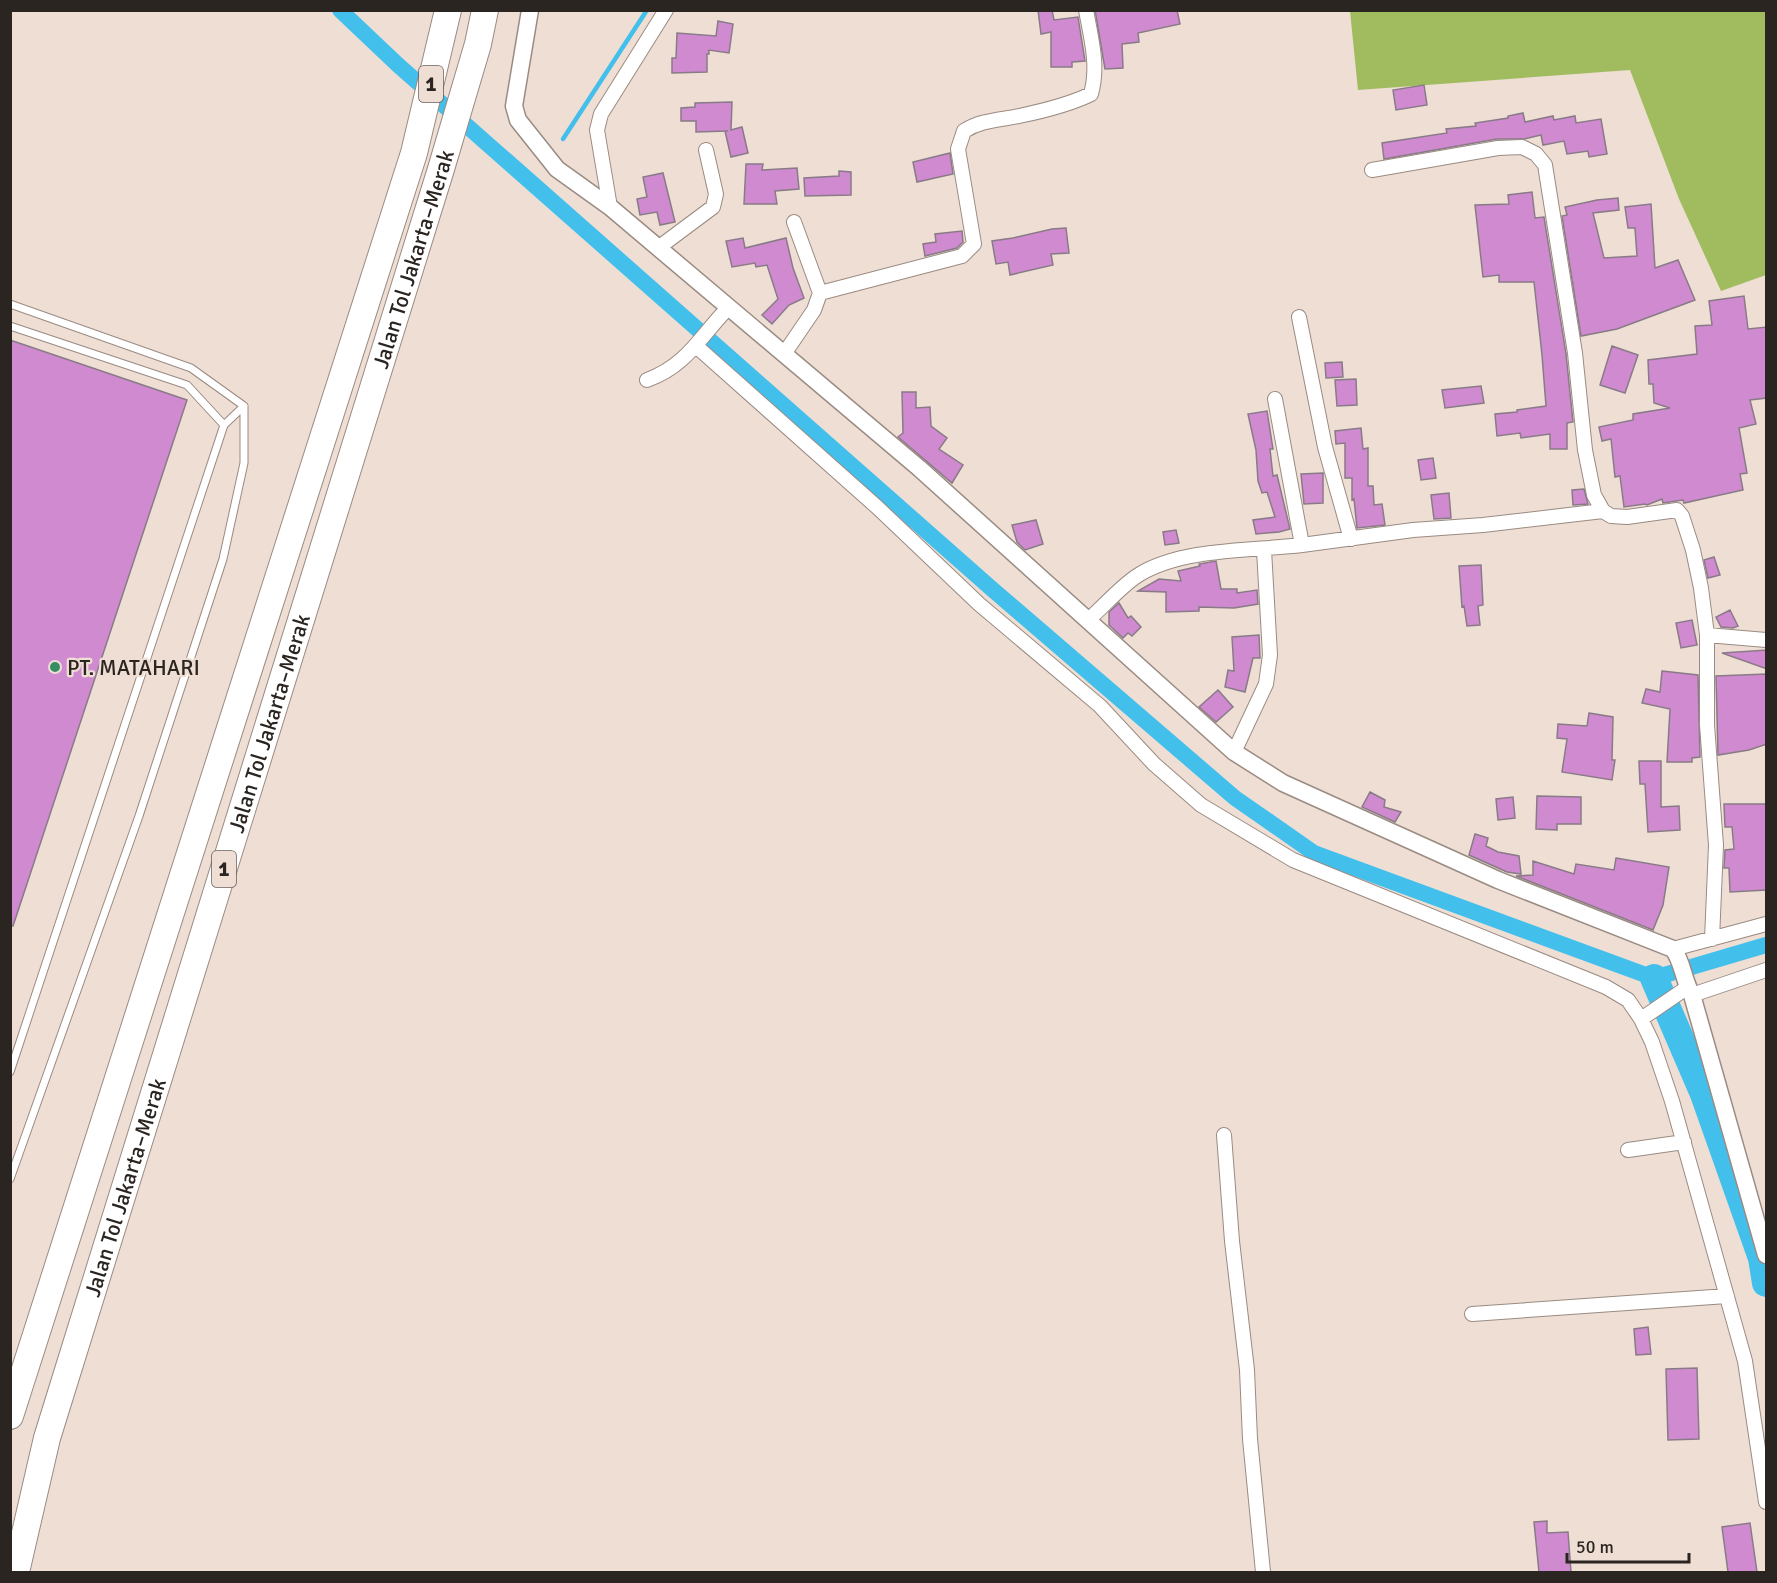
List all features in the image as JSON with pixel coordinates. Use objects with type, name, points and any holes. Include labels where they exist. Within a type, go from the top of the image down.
[{"type":"highway","name":"Jalan Tol Jakarta–Merak","points":[[16,1572],[47,1438],[441,169],[478,44],[485,10]]},
{"type":"highway","name":"Jalan Tol Jakarta–Merak","points":[[10,1416],[414,153],[448,13]]},
{"type":"street","points":[[530,10],[514,106],[518,120],[552,164],[610,207],[725,311],[784,354],[919,468],[1234,752],[1282,783],[1498,880],[1676,953],[1712,939],[1767,924]]},
{"type":"street","points":[[610,207],[597,130],[601,114],[666,10]]},
{"type":"street","points":[[820,293],[962,256],[974,244],[958,149],[964,131],[976,124],[1022,116],[1079,100],[1091,94],[1095,81],[1094,61],[1086,10]]},
{"type":"street","points":[[1372,170],[1498,148],[1521,147],[1536,154],[1545,165],[1575,353],[1585,450],[1594,495],[1603,511],[1611,516],[1627,517],[1677,510],[1682,516],[1697,569],[1707,635],[1707,726],[1716,845],[1712,939]]},
{"type":"street","points":[[658,248],[713,207],[716,194],[706,150]]},
{"type":"street","points":[[784,354],[814,310],[820,293],[794,222]]},
{"type":"street","points":[[647,380],[665,374],[699,343],[725,311]]},
{"type":"street","points":[[1299,317],[1325,447],[1351,539]]},
{"type":"street","points":[[699,343],[979,604],[1100,706],[1154,764],[1201,805],[1293,860],[1606,987],[1628,1000],[1646,1015],[1745,1361],[1767,1502]]},
{"type":"street","points":[[1275,399],[1302,545]]},
{"type":"street","points":[[1088,620],[1138,574],[1163,563],[1189,556],[1264,550],[1413,530],[1483,525],[1603,511]]},
{"type":"street","points":[[1234,752],[1266,684],[1270,655],[1264,550]]},
{"type":"street","points":[[1707,635],[1767,640]]},
{"type":"street","points":[[1676,953],[1767,1256]]},
{"type":"street","points":[[1646,1015],[1687,989],[1767,970]]},
{"type":"street","points":[[1224,1136],[1232,1241],[1248,1370],[1250,1439],[1263,1572]]},
{"type":"street","points":[[1628,1150],[1684,1142]]},
{"type":"street","points":[[1472,1314],[1727,1296]]},
{"type":"lane","points":[[10,304],[191,368],[244,406]]},
{"type":"lane","points":[[10,327],[187,385],[224,425]]},
{"type":"lane","points":[[10,1072],[224,425],[244,406]]},
{"type":"lane","points":[[10,1179],[135,827],[223,559],[244,463],[244,406]]},
{"type":"green space","points":[[1350,11],[1766,11],[1766,275],[1721,291],[1679,199],[1630,70],[1358,90]]},
{"type":"building","points":[[1038,10],[1052,10],[1054,20],[1078,17],[1085,61],[1072,62],[1072,67],[1051,67],[1051,32],[1041,34]]},
{"type":"building","points":[[1095,10],[1177,10],[1180,24],[1138,33],[1139,42],[1122,44],[1123,68],[1105,69]]},
{"type":"building","points":[[718,21],[733,24],[729,53],[709,50],[707,72],[672,73],[672,58],[676,58],[677,33],[716,36]]},
{"type":"building","points":[[1424,85],[1427,105],[1396,110],[1393,90]]},
{"type":"building","points":[[732,102],[731,130],[742,127],[748,153],[731,157],[725,131],[696,132],[696,121],[681,121],[681,108],[695,107],[695,103]]},
{"type":"building","points":[[1523,113],[1525,122],[1553,116],[1554,120],[1575,116],[1576,123],[1601,119],[1607,154],[1589,157],[1588,151],[1567,154],[1564,141],[1543,145],[1541,135],[1524,139],[1497,139],[1384,159],[1382,143],[1447,133],[1446,129],[1476,126],[1475,123],[1508,118],[1508,116]]},
{"type":"building","points":[[950,153],[953,174],[917,182],[913,162]]},
{"type":"building","points":[[746,164],[763,164],[762,170],[797,168],[799,189],[775,191],[777,204],[744,204]]},
{"type":"building","points":[[839,171],[851,172],[851,195],[805,196],[804,178],[839,176]]},
{"type":"building","points":[[663,173],[675,222],[660,225],[657,212],[640,215],[637,199],[647,197],[643,177]]},
{"type":"building","points":[[1532,192],[1535,218],[1544,217],[1566,354],[1573,422],[1567,423],[1567,449],[1550,449],[1550,434],[1521,438],[1520,433],[1497,436],[1495,414],[1546,406],[1542,355],[1534,282],[1499,282],[1499,275],[1483,277],[1475,205],[1509,204],[1508,195]]},
{"type":"building","points":[[1618,198],[1619,210],[1593,213],[1604,258],[1637,256],[1635,228],[1628,228],[1625,207],[1651,204],[1655,268],[1678,260],[1695,300],[1617,329],[1581,336],[1562,216],[1567,215],[1565,207]]},
{"type":"building","points":[[1066,228],[1069,253],[1051,254],[1053,265],[1010,275],[1008,262],[996,264],[992,241]]},
{"type":"building","points":[[962,231],[963,242],[957,248],[925,256],[923,244],[936,242],[935,234]]},
{"type":"building","points":[[743,238],[745,248],[786,238],[793,268],[804,298],[789,305],[772,324],[762,315],[778,299],[767,265],[756,267],[755,263],[732,267],[726,241]]},
{"type":"building","points":[[1744,296],[1748,329],[1767,327],[1767,398],[1750,400],[1756,424],[1739,428],[1747,473],[1740,474],[1743,490],[1684,503],[1683,500],[1663,503],[1662,499],[1647,505],[1624,507],[1620,476],[1615,477],[1611,439],[1602,441],[1599,427],[1633,420],[1633,414],[1670,408],[1654,403],[1653,384],[1649,384],[1648,360],[1697,354],[1695,326],[1712,325],[1709,301]]},
{"type":"building","name":"PT. MATAHARI","points":[[10,340],[187,400],[13,926],[10,926]]},
{"type":"building","points":[[1612,346],[1638,355],[1625,393],[1600,385]]},
{"type":"building","points":[[1342,362],[1343,377],[1326,378],[1325,363]]},
{"type":"building","points":[[1356,379],[1357,405],[1337,406],[1335,380]]},
{"type":"building","points":[[1481,386],[1484,403],[1445,408],[1442,390]]},
{"type":"building","points":[[902,392],[916,392],[916,408],[930,407],[931,426],[947,438],[939,449],[963,465],[952,483],[898,437],[903,433]]},
{"type":"building","points":[[1267,411],[1273,449],[1270,449],[1273,476],[1277,475],[1290,529],[1256,534],[1253,520],[1275,517],[1267,492],[1262,493],[1258,481],[1256,450],[1248,414]]},
{"type":"building","points":[[1361,428],[1363,449],[1368,448],[1368,486],[1373,486],[1374,505],[1382,504],[1385,525],[1357,528],[1354,499],[1352,500],[1352,478],[1345,478],[1345,443],[1336,444],[1335,431]]},
{"type":"building","points":[[1433,458],[1436,478],[1421,480],[1418,460]]},
{"type":"building","points":[[1323,473],[1323,503],[1304,504],[1301,474]]},
{"type":"building","points":[[1584,489],[1588,504],[1573,505],[1572,490]]},
{"type":"building","points":[[1449,493],[1451,518],[1434,519],[1431,495]]},
{"type":"building","points":[[1036,520],[1043,544],[1025,550],[1017,542],[1012,525]]},
{"type":"building","points":[[1176,530],[1179,543],[1165,545],[1163,532]]},
{"type":"building","points":[[1714,557],[1720,575],[1708,578],[1704,560]]},
{"type":"building","points":[[1216,561],[1221,589],[1237,589],[1237,593],[1257,590],[1258,604],[1234,608],[1199,607],[1199,611],[1166,612],[1166,592],[1138,591],[1159,579],[1181,581],[1178,571]]},
{"type":"building","points":[[1481,565],[1483,605],[1478,606],[1480,625],[1467,626],[1464,606],[1462,607],[1459,566]]},
{"type":"building","points":[[1119,603],[1128,618],[1131,616],[1141,627],[1132,636],[1128,633],[1123,638],[1109,625],[1109,612]]},
{"type":"building","points":[[1730,610],[1738,626],[1721,627],[1716,617]]},
{"type":"building","points":[[1692,620],[1697,645],[1681,648],[1676,623]]},
{"type":"building","points":[[1259,635],[1260,658],[1253,658],[1245,692],[1225,687],[1228,670],[1234,671],[1232,637]]},
{"type":"building","points":[[1767,650],[1767,669],[1722,653]]},
{"type":"building","points":[[1662,671],[1698,675],[1700,757],[1692,758],[1692,762],[1667,762],[1670,709],[1642,703],[1646,689],[1660,692]]},
{"type":"building","points":[[1767,674],[1767,744],[1749,750],[1718,755],[1716,676]]},
{"type":"building","points":[[1218,690],[1233,707],[1216,722],[1199,707]]},
{"type":"building","points":[[1589,713],[1613,717],[1612,760],[1615,760],[1612,780],[1562,772],[1567,739],[1557,738],[1558,724],[1587,726]]},
{"type":"building","points":[[1639,761],[1661,761],[1661,807],[1679,806],[1680,830],[1648,832],[1645,784],[1640,784]]},
{"type":"building","points":[[1370,792],[1385,800],[1384,807],[1401,812],[1395,822],[1362,807]]},
{"type":"building","points":[[1537,796],[1581,797],[1581,824],[1557,824],[1557,830],[1536,829]]},
{"type":"building","points":[[1513,797],[1515,818],[1498,820],[1496,799]]},
{"type":"building","points":[[1724,804],[1767,804],[1767,890],[1730,892],[1729,868],[1724,868],[1725,850],[1734,849],[1732,827],[1725,827]]},
{"type":"building","points":[[1475,834],[1488,838],[1486,846],[1498,852],[1519,856],[1521,874],[1507,872],[1469,855]]},
{"type":"building","points":[[1616,858],[1669,867],[1663,905],[1653,930],[1516,876],[1533,875],[1533,861],[1574,874],[1576,864],[1614,870]]},
{"type":"building","points":[[1648,1327],[1651,1354],[1636,1355],[1634,1329]]},
{"type":"building","points":[[1697,1368],[1699,1439],[1668,1440],[1666,1369]]},
{"type":"building","points":[[1547,1521],[1547,1533],[1568,1532],[1571,1572],[1539,1572],[1534,1522]]},
{"type":"building","points":[[1750,1523],[1757,1572],[1728,1572],[1722,1527]]},
{"type":"waterway","points":[[340,10],[398,65],[992,589],[1235,798],[1314,853],[1654,978],[1766,945]]},
{"type":"waterway","points":[[563,139],[647,10]]},
{"type":"waterway","points":[[1654,978],[1704,1094],[1762,1258],[1766,1283]]},
{"type":"place","name":"PT. MATAHARI","points":[[55,667]]}]
